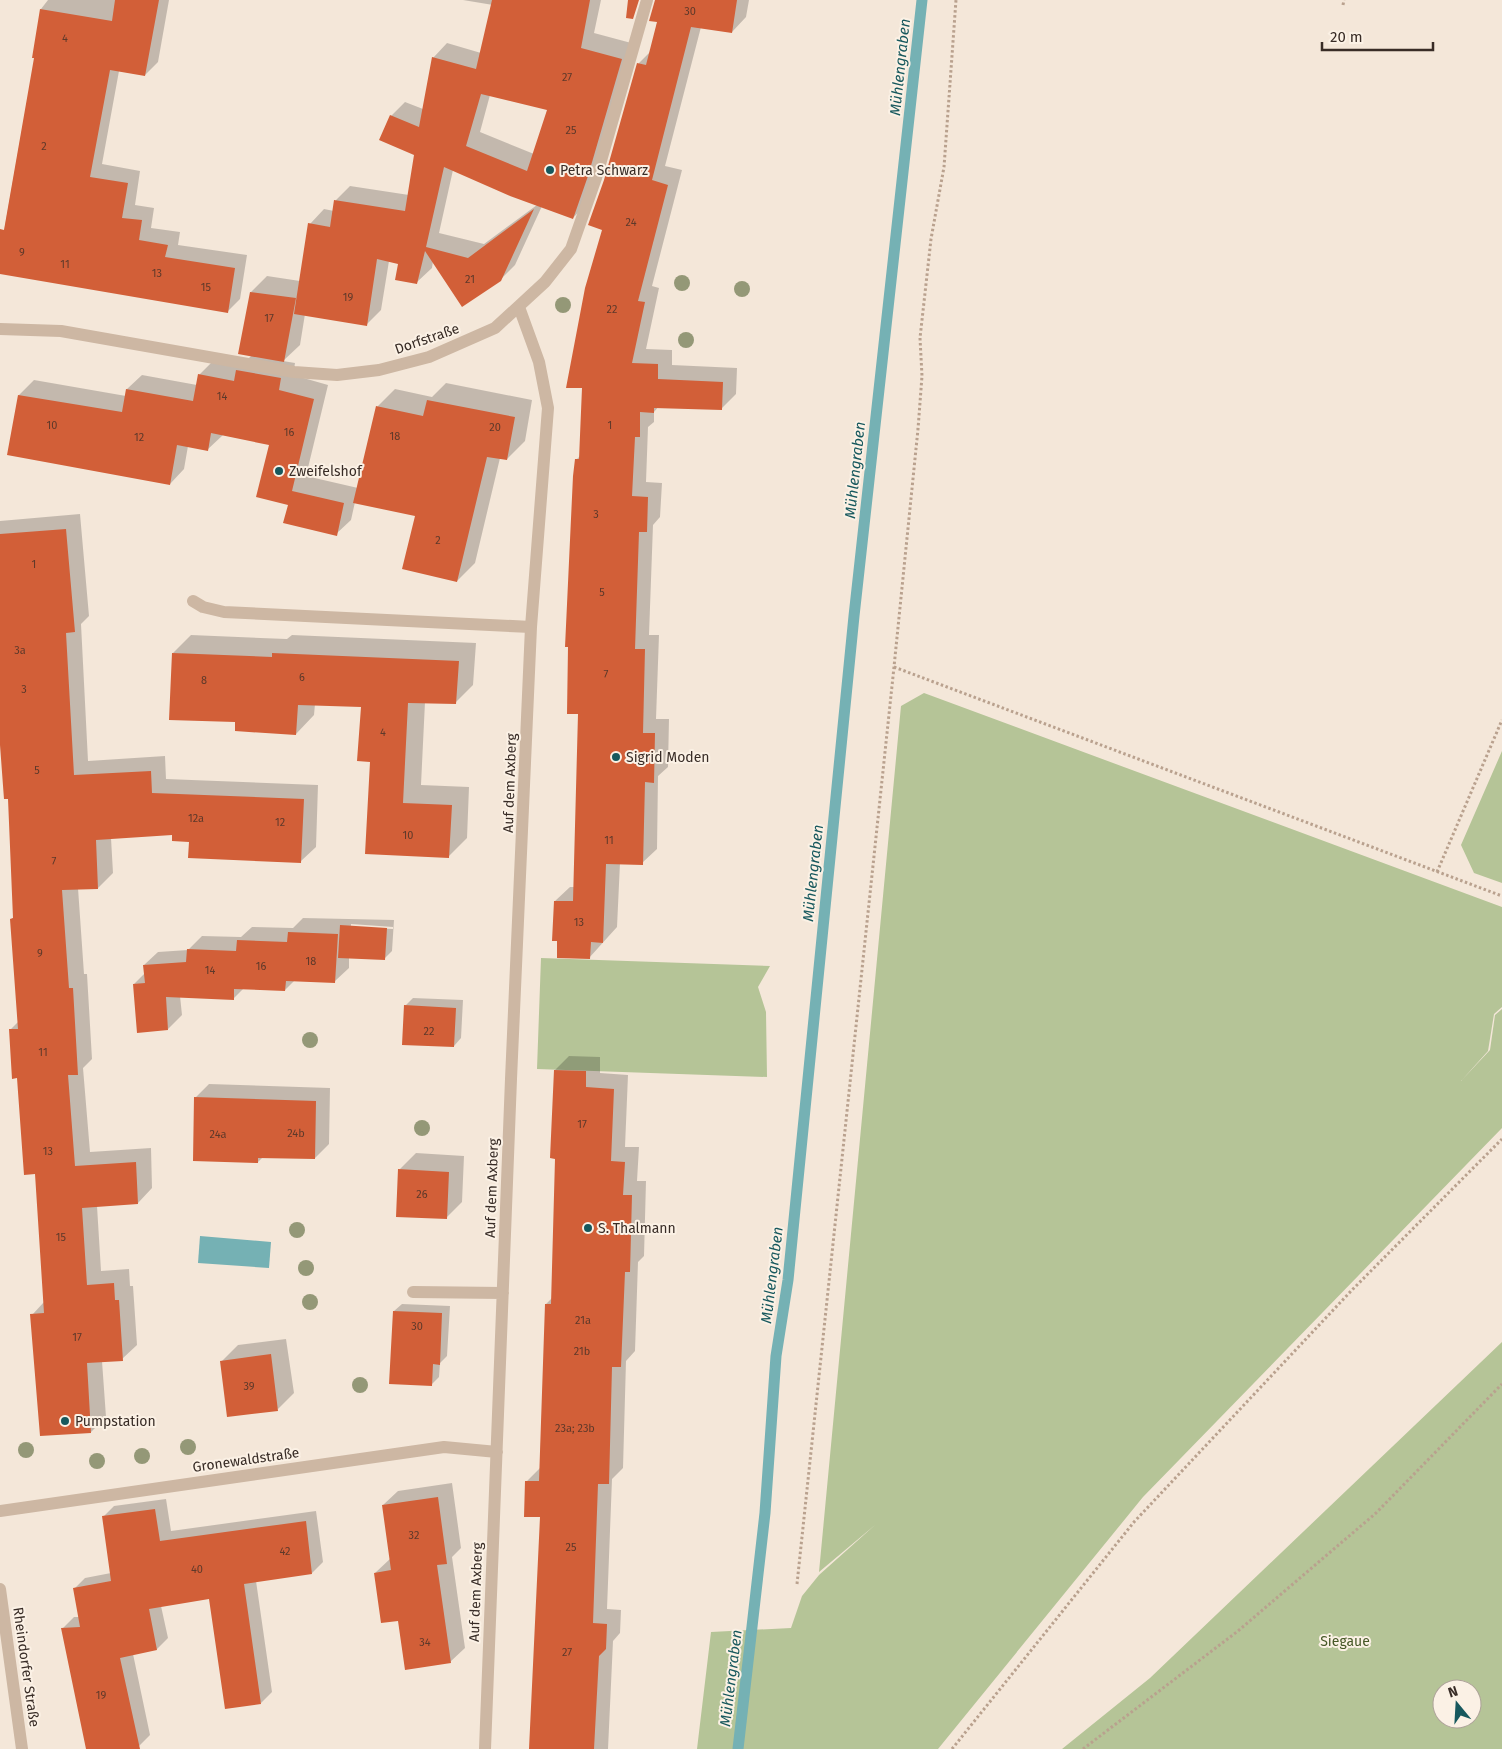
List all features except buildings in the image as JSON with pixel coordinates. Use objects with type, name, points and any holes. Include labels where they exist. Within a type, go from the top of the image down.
[{"type":"street","name":"Dorfstraße","points":[[0,329],[61,331],[294,372],[337,375],[380,370],[430,358],[495,328],[545,282],[571,249],[596,178],[647,0]]},
{"type":"street","name":"Auf dem Axberg","points":[[485,1749],[531,628],[548,408],[539,362],[519,307]]},
{"type":"street","points":[[194,601],[203,607],[224,612],[531,628]]},
{"type":"street","points":[[413,1292],[503,1293]]},
{"type":"street","name":"Gronewaldstraße","points":[[0,1511],[444,1447],[497,1452]]},
{"type":"street","name":"Rheindorfer Straße","points":[[0,1589],[22,1749]]},
{"type":"path","points":[[797,1584],[894,667],[922,376],[920,338],[931,239],[944,167],[956,0]]},
{"type":"path","points":[[1343,5],[1344,0]]},
{"type":"path","points":[[894,667],[1502,896]]},
{"type":"path","points":[[1437,872],[1502,720]]},
{"type":"path","points":[[952,1749],[1134,1522],[1346,1297],[1502,1139]]},
{"type":"path","points":[[1083,1749],[1238,1631],[1376,1513],[1502,1384]]},
{"type":"green space","points":[[924,693],[1502,907],[1502,1007],[1494,1014],[1488,1051],[1461,1081],[1490,1050],[1495,1015],[1502,1009],[1502,1128],[1143,1497],[938,1749],[697,1749],[711,1632],[791,1628],[802,1596],[819,1575],[875,1525],[819,1572],[901,706]]},
{"type":"green space","points":[[1502,751],[1502,883],[1474,873],[1461,845]]},
{"type":"green space","points":[[541,958],[770,966],[758,987],[766,1012],[767,1077],[537,1069]]},
{"type":"green space","name":"Siegaue","points":[[1502,1342],[1502,1749],[1062,1749],[1150,1678]]},
{"type":"water","points":[[200,1236],[271,1242],[269,1268],[198,1263]]},
{"type":"waterway","name":"Mühlengraben","points":[[738,1749],[765,1513],[776,1356],[788,1280],[854,616],[922,0]]},
{"type":"place","name":"Petra Schwarz","points":[[550,170]]},
{"type":"place","name":"Zweifelshof","points":[[279,471]]},
{"type":"place","name":"Sigrid Moden","points":[[616,757]]},
{"type":"place","name":"S. Thalmann","points":[[588,1228]]},
{"type":"place","name":"Pumpstation","points":[[65,1421]]}]
